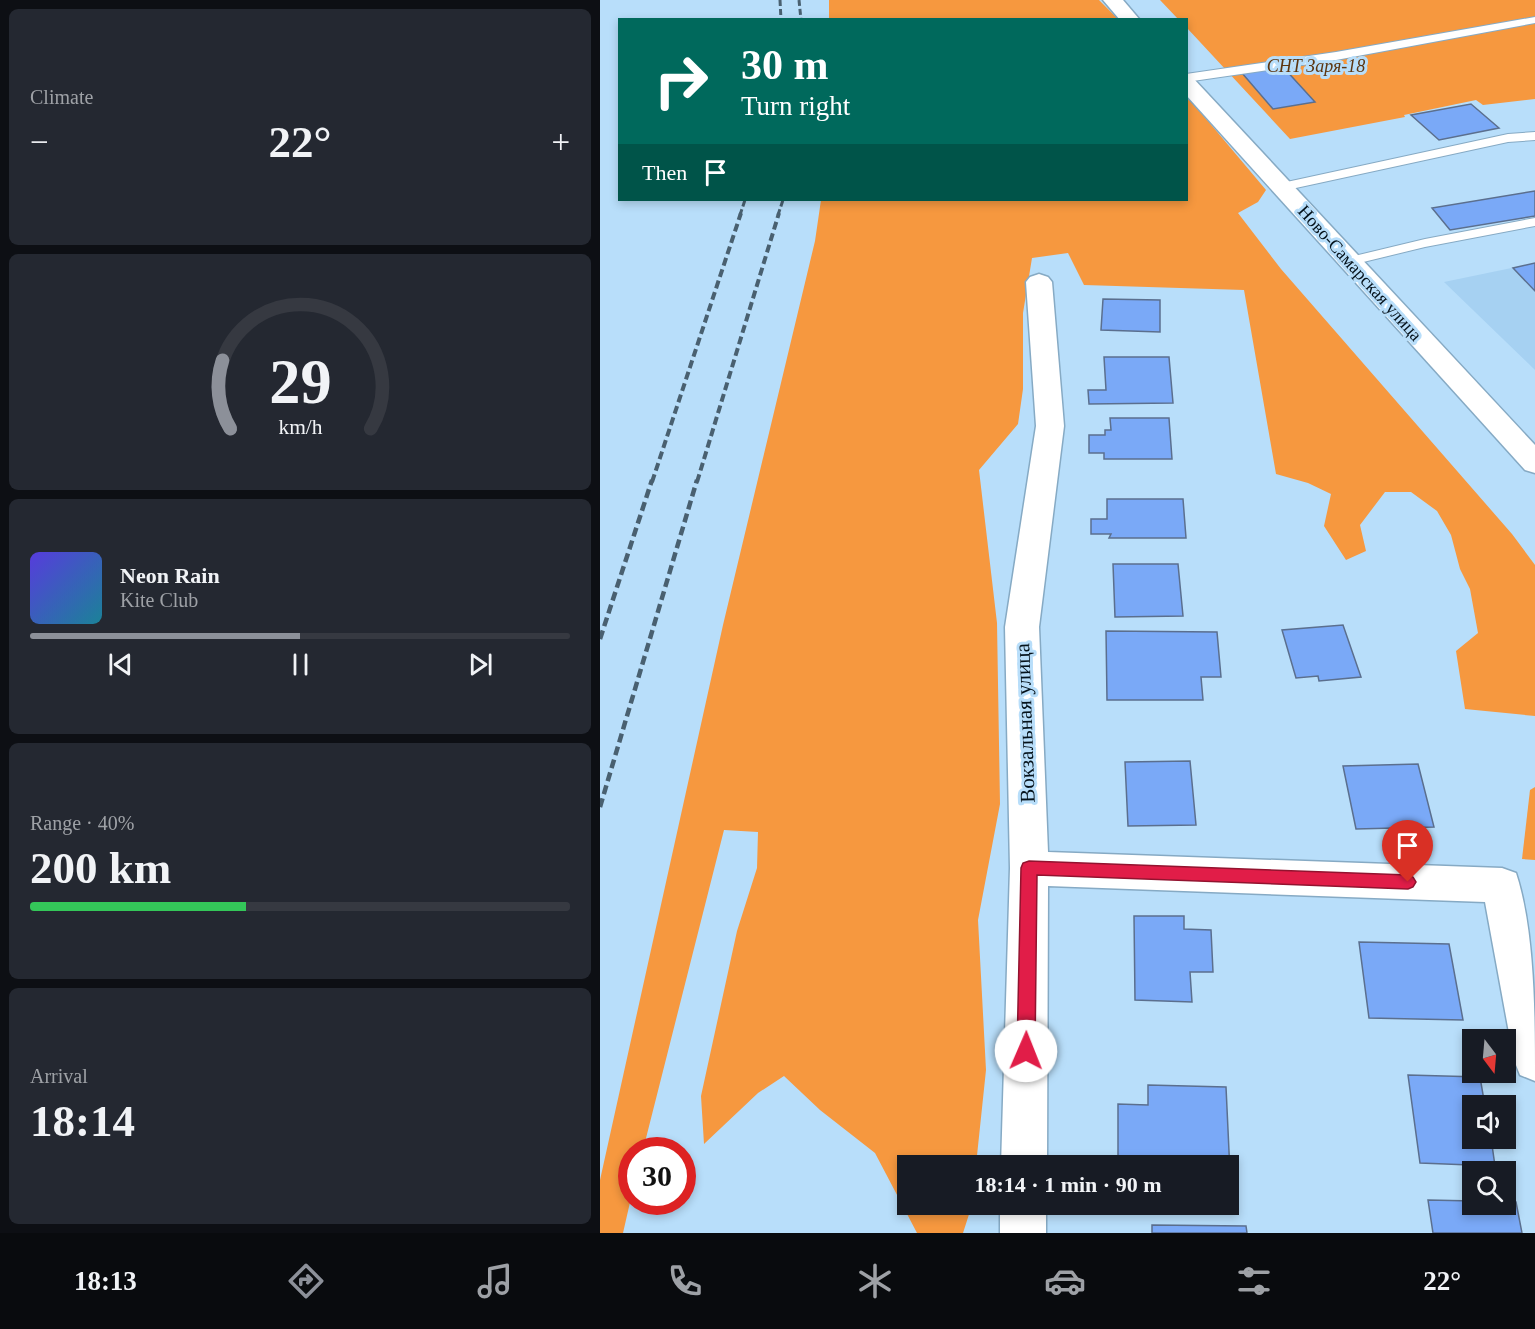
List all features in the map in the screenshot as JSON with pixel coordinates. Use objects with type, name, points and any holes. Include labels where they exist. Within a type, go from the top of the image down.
[{"type":"street","points":[[1113,0],[1129,18]]},
{"type":"street","name":"Ново-Самарская улица","points":[[1188,82],[1535,463]]},
{"type":"street","name":"Вокзальная улица","points":[[1024,1155],[1029,868],[1022,627],[1050,426],[1039,282]]},
{"type":"street","points":[[1029,868],[1502,885],[1535,1060]]},
{"type":"street","points":[[1023,1215],[1023,1233]]},
{"type":"lane","points":[[1188,80],[1535,20]]},
{"type":"lane","points":[[1282,187],[1509,138],[1535,136]]},
{"type":"lane","points":[[1351,261],[1425,243],[1535,222]]},
{"type":"shaded area","points":[[1535,263],[1535,370],[1444,282]]},
{"type":"green space","points":[[829,0],[1099,0],[1117,18],[829,18]]},
{"type":"green space","name":"СНТ Заря-18","points":[[1160,0],[1535,0],[1535,99],[1483,105],[1476,100],[1404,115],[1405,117],[1290,139],[1188,29],[1188,18],[1177,18]]},
{"type":"green space","points":[[1188,97],[1266,190],[1258,202],[1238,213],[1281,269],[1512,534],[1535,565],[1535,716],[1465,709],[1456,651],[1478,633],[1470,589],[1460,569],[1451,535],[1437,511],[1411,492],[1385,492],[1360,525],[1366,551],[1346,560],[1324,526],[1331,494],[1308,483],[1276,474],[1244,290],[1084,285],[1068,253],[1032,258],[1023,313],[1023,389],[1018,424],[979,470],[997,623],[1000,804],[978,920],[986,1070],[977,1155],[897,1155],[897,1195],[875,1153],[820,1110],[784,1076],[758,1093],[704,1144],[701,1096],[737,931],[757,868],[758,832],[724,830],[646,1137],[618,1137],[618,1215],[627,1215],[623,1233],[600,1233],[600,1180],[723,625],[815,241],[821,201],[1188,201]]},
{"type":"green space","points":[[1535,787],[1535,860],[1522,859],[1530,790]]},
{"type":"green space","points":[[908,1215],[969,1215],[963,1233],[917,1233]]},
{"type":"building","points":[[1283,67],[1315,102],[1273,109],[1242,73]]},
{"type":"building","points":[[1471,104],[1499,128],[1439,140],[1411,115]]},
{"type":"building","points":[[1535,191],[1535,216],[1450,230],[1432,208]]},
{"type":"building","points":[[1535,263],[1535,291],[1513,268]]},
{"type":"building","points":[[1103,299],[1160,300],[1160,332],[1101,330]]},
{"type":"building","points":[[1104,357],[1169,357],[1173,403],[1089,404],[1088,390],[1106,390]]},
{"type":"building","points":[[1110,418],[1169,418],[1172,459],[1104,459],[1104,453],[1089,453],[1089,435],[1105,435],[1105,430],[1111,430]]},
{"type":"building","points":[[1107,499],[1183,499],[1186,538],[1109,538],[1111,534],[1091,534],[1091,519],[1107,519]]},
{"type":"building","points":[[1113,564],[1178,564],[1183,616],[1115,617]]},
{"type":"building","points":[[1343,625],[1361,677],[1319,681],[1318,676],[1296,678],[1282,630]]},
{"type":"building","points":[[1106,631],[1217,632],[1221,677],[1201,677],[1203,700],[1107,700]]},
{"type":"building","points":[[1190,761],[1196,825],[1128,826],[1125,762]]},
{"type":"building","points":[[1418,764],[1434,827],[1356,829],[1343,766]]},
{"type":"building","points":[[1134,916],[1184,916],[1184,929],[1211,930],[1213,972],[1190,972],[1192,1002],[1135,1000]]},
{"type":"building","points":[[1359,942],[1449,944],[1463,1020],[1369,1018]]},
{"type":"building","points":[[1408,1075],[1462,1076],[1462,1083],[1481,1083],[1483,1095],[1462,1095],[1462,1149],[1493,1149],[1494,1161],[1462,1161],[1462,1165],[1420,1163]]},
{"type":"building","points":[[1148,1085],[1226,1087],[1229,1155],[1118,1155],[1118,1104],[1148,1105]]},
{"type":"building","points":[[1428,1200],[1462,1201],[1462,1215],[1516,1215],[1516,1202],[1522,1233],[1433,1233]]},
{"type":"building","points":[[1152,1225],[1246,1226],[1247,1233],[1152,1233]]},
{"type":"railway","points":[[780,0],[781,18]]},
{"type":"railway","points":[[799,0],[801,18]]},
{"type":"railway","points":[[740,215],[745,201]]},
{"type":"railway","points":[[778,215],[783,201]]},
{"type":"railway","points":[[652,482],[741,213]]},
{"type":"railway","points":[[697,482],[779,213]]},
{"type":"railway","points":[[600,639],[652,480]]},
{"type":"railway","points":[[600,807],[697,480]]},
{"type":"route","points":[[1026,1051],[1029,868],[1408,882]]}]
